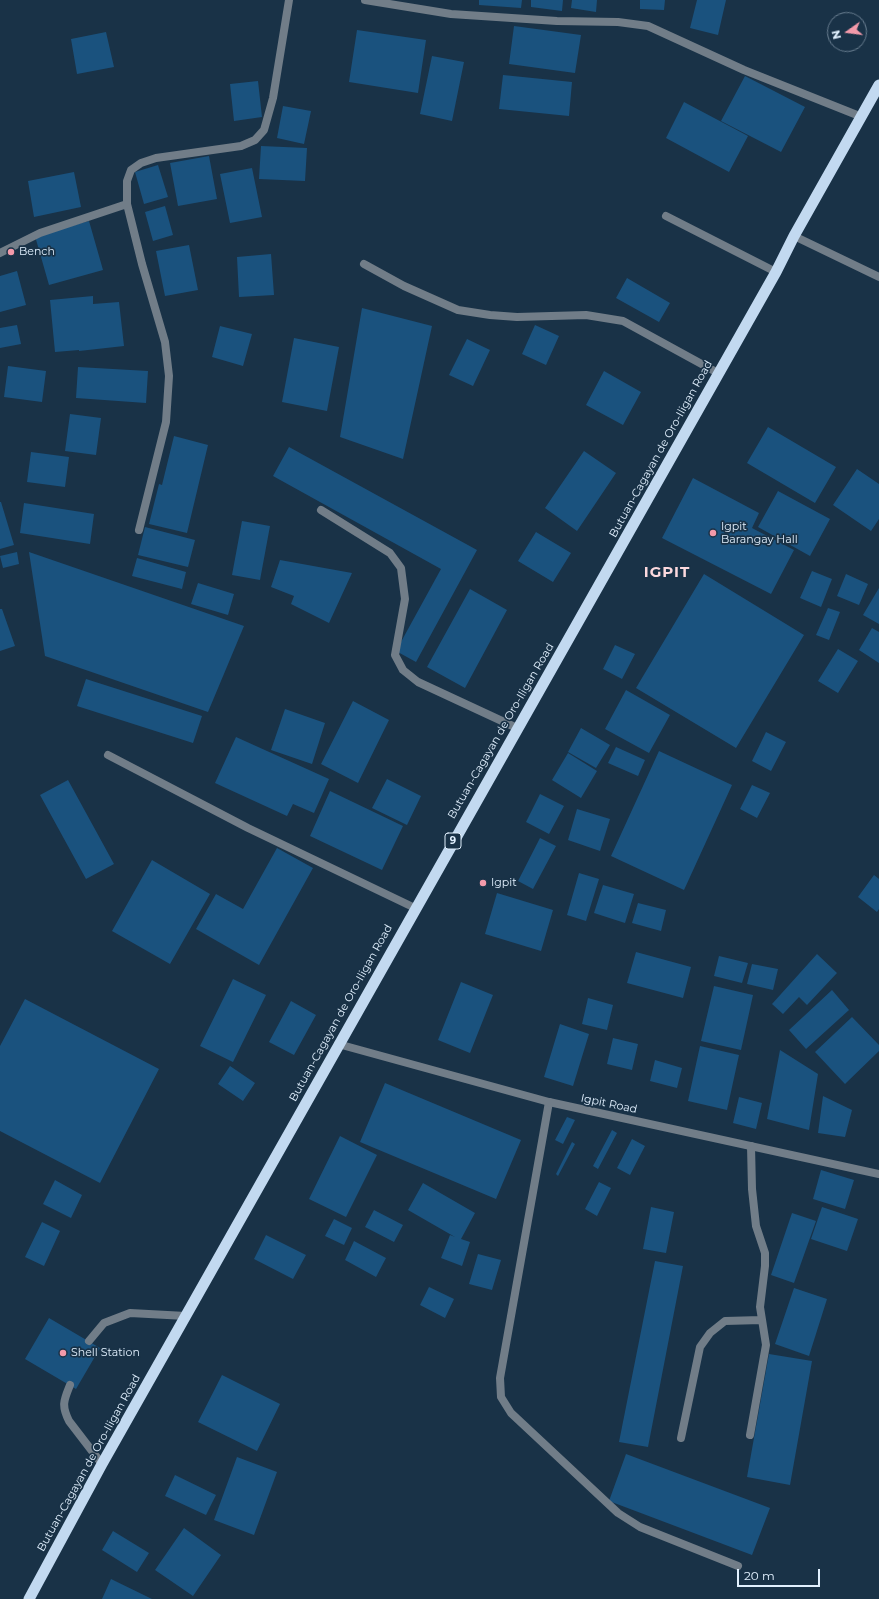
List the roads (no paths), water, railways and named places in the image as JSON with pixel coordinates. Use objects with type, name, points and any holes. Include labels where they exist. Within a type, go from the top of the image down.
[{"type":"highway","name":"Butuan-Cagayan de Oro-Iligan Road","points":[[29,1599],[102,1464],[338,1044],[776,272],[794,236],[879,85]]},
{"type":"street","points":[[139,530],[166,422],[169,376],[165,342],[142,264],[127,204],[127,181],[131,170],[141,163],[156,158],[241,146],[255,140],[264,130],[273,98],[289,0]]},
{"type":"street","points":[[365,0],[451,14],[557,21],[618,22],[648,26],[744,70],[862,117]]},
{"type":"street","points":[[0,253],[40,233],[127,204]]},
{"type":"street","points":[[666,216],[776,272]]},
{"type":"street","points":[[794,236],[879,277]]},
{"type":"street","points":[[364,264],[404,286],[458,310],[517,317],[586,315],[623,321],[718,374]]},
{"type":"street","points":[[321,510],[390,553],[401,568],[405,599],[395,655],[403,670],[418,682],[517,728]]},
{"type":"street","points":[[108,755],[248,828],[415,908]]},
{"type":"street","name":"Igpit Road","points":[[338,1044],[549,1102],[879,1174]]},
{"type":"street","points":[[549,1102],[500,1378],[501,1398],[511,1413],[618,1513],[640,1527],[738,1566]]},
{"type":"street","points":[[750,1435],[766,1346],[760,1307],[765,1253],[756,1226],[752,1189],[751,1146]]},
{"type":"street","points":[[89,1341],[104,1323],[130,1313],[186,1316]]},
{"type":"street","points":[[681,1438],[700,1347],[710,1333],[725,1321],[761,1320]]},
{"type":"street","points":[[70,1385],[63,1402],[69,1421],[102,1464]]},
{"type":"place","name":"Bench","points":[[11,252]]},
{"type":"place","name":"Igpit Barangay Hall","points":[[713,533]]},
{"type":"place","name":"Igpit","points":[[483,883]]},
{"type":"place","name":"Shell Station","points":[[63,1353]]},
{"type":"district","name":"IGPIT","points":[[667,573]]}]
